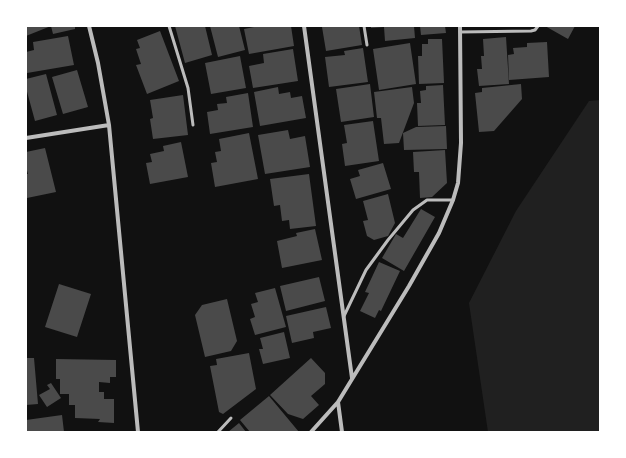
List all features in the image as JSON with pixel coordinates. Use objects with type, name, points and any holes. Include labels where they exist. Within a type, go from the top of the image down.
[{"type":"street","points":[[89,26],[98,63],[109,124],[138,432]]},
{"type":"street","points":[[304,26],[352,378]]},
{"type":"street","points":[[311,432],[338,402],[409,286],[447,217],[458,183],[461,143],[460,26]]},
{"type":"street","points":[[26,138],[109,124]]},
{"type":"street","points":[[338,402],[342,432]]},
{"type":"lane","points":[[169,26],[188,88],[193,125]]},
{"type":"lane","points":[[364,26],[367,45]]},
{"type":"lane","points":[[460,32],[531,31],[535,30],[538,26]]},
{"type":"lane","points":[[344,318],[366,270],[413,210],[427,200],[453,200]]},
{"type":"lane","points":[[218,432],[231,418]]},
{"type":"shaded area","points":[[600,100],[600,432],[488,432],[469,303],[516,211],[589,101]]},
{"type":"building","points":[[26,26],[51,26],[26,36]]},
{"type":"building","points":[[51,26],[75,26],[75,29],[53,34]]},
{"type":"building","points":[[175,26],[205,26],[212,55],[185,63]]},
{"type":"building","points":[[210,26],[239,26],[245,50],[218,57]]},
{"type":"building","points":[[259,26],[291,26],[294,46],[249,54],[244,29]]},
{"type":"building","points":[[359,26],[362,45],[326,51],[322,27]]},
{"type":"building","points":[[371,26],[414,26],[415,38],[385,41],[384,27],[371,28]]},
{"type":"building","points":[[420,26],[445,26],[446,33],[421,35]]},
{"type":"building","points":[[545,26],[575,26],[568,39]]},
{"type":"building","points":[[160,31],[179,81],[147,94],[136,65],[141,64],[136,49],[140,48],[137,40]]},
{"type":"building","points":[[68,36],[74,65],[27,73],[26,52],[34,50],[33,42]]},
{"type":"building","points":[[506,37],[509,84],[479,86],[477,69],[482,69],[481,56],[484,56],[483,39]]},
{"type":"building","points":[[428,39],[442,39],[444,83],[419,84],[418,56],[422,56],[422,44],[428,44]]},
{"type":"building","points":[[547,42],[549,77],[509,80],[508,55],[514,54],[513,48],[527,47],[527,43]]},
{"type":"building","points":[[410,43],[416,84],[379,90],[373,49]]},
{"type":"building","points":[[363,48],[368,82],[329,87],[325,57],[345,55],[344,51]]},
{"type":"building","points":[[293,49],[298,81],[253,88],[249,66],[264,63],[263,54]]},
{"type":"building","points":[[240,56],[246,88],[211,94],[205,63]]},
{"type":"building","points":[[77,70],[88,107],[63,114],[52,77]]},
{"type":"building","points":[[46,74],[57,115],[35,121],[26,88],[26,79]]},
{"type":"building","points":[[370,84],[374,117],[341,122],[336,89]]},
{"type":"building","points":[[521,84],[522,99],[494,131],[479,132],[475,93],[482,92],[482,88]]},
{"type":"building","points":[[443,85],[445,125],[418,126],[417,103],[421,103],[420,91],[426,90],[426,86]]},
{"type":"building","points":[[278,87],[279,94],[290,92],[291,98],[302,96],[306,118],[260,126],[254,92]]},
{"type":"building","points":[[412,87],[414,103],[399,143],[384,144],[381,118],[377,118],[374,92]]},
{"type":"building","points":[[248,93],[253,127],[210,134],[207,112],[218,110],[217,104],[227,103],[226,97]]},
{"type":"building","points":[[183,95],[188,135],[153,139],[150,119],[153,118],[150,100]]},
{"type":"building","points":[[373,121],[379,161],[345,166],[342,144],[347,143],[344,125]]},
{"type":"building","points":[[446,126],[447,149],[404,150],[403,133],[416,127]]},
{"type":"building","points":[[288,130],[290,139],[305,136],[310,167],[265,174],[258,135]]},
{"type":"building","points":[[249,133],[258,179],[215,187],[211,163],[217,162],[215,152],[221,151],[219,139]]},
{"type":"building","points":[[181,142],[188,177],[150,184],[146,163],[152,162],[150,154],[164,151],[163,146]]},
{"type":"building","points":[[45,148],[56,192],[27,198],[26,174],[28,174],[26,167],[26,152]]},
{"type":"building","points":[[445,150],[447,183],[432,197],[420,198],[419,172],[414,172],[413,152]]},
{"type":"building","points":[[383,163],[391,189],[356,199],[350,179],[360,176],[358,170]]},
{"type":"building","points":[[309,174],[316,226],[290,229],[289,220],[282,221],[280,205],[274,206],[270,179]]},
{"type":"building","points":[[388,194],[395,223],[388,236],[374,240],[367,236],[363,221],[368,220],[363,201]]},
{"type":"building","points":[[421,209],[435,217],[404,271],[382,258],[396,234],[403,238]]},
{"type":"building","points":[[315,229],[322,260],[282,268],[277,241],[297,236],[296,233]]},
{"type":"building","points":[[379,262],[400,271],[381,311],[379,310],[375,318],[360,311],[369,293],[365,292]]},
{"type":"building","points":[[319,277],[325,301],[286,311],[280,286]]},
{"type":"building","points":[[59,284],[91,294],[77,337],[45,327]]},
{"type":"building","points":[[275,288],[286,327],[255,335],[250,319],[255,317],[251,304],[258,302],[255,293]]},
{"type":"building","points":[[227,299],[237,341],[231,351],[205,357],[195,315],[202,305]]},
{"type":"building","points":[[326,307],[331,328],[313,332],[314,338],[292,343],[286,316]]},
{"type":"building","points":[[284,332],[290,358],[263,364],[259,349],[263,349],[260,338]]},
{"type":"building","points":[[249,353],[256,389],[223,414],[219,412],[210,366],[217,365],[216,359]]},
{"type":"building","points":[[26,358],[34,358],[38,404],[26,405]]},
{"type":"building","points":[[311,358],[325,373],[325,384],[311,396],[319,405],[303,419],[288,414],[270,395]]},
{"type":"building","points":[[56,359],[116,360],[116,377],[110,377],[110,383],[99,382],[99,392],[104,392],[104,399],[114,399],[114,423],[98,422],[100,419],[75,418],[75,405],[69,405],[69,394],[60,394],[60,379],[56,379]]},
{"type":"building","points":[[51,383],[61,398],[47,407],[39,395],[50,389],[47,385]]},
{"type":"building","points":[[269,396],[299,432],[250,432],[240,420]]},
{"type":"building","points":[[62,415],[64,432],[26,432],[26,420]]},
{"type":"building","points":[[239,423],[246,432],[228,432]]}]
